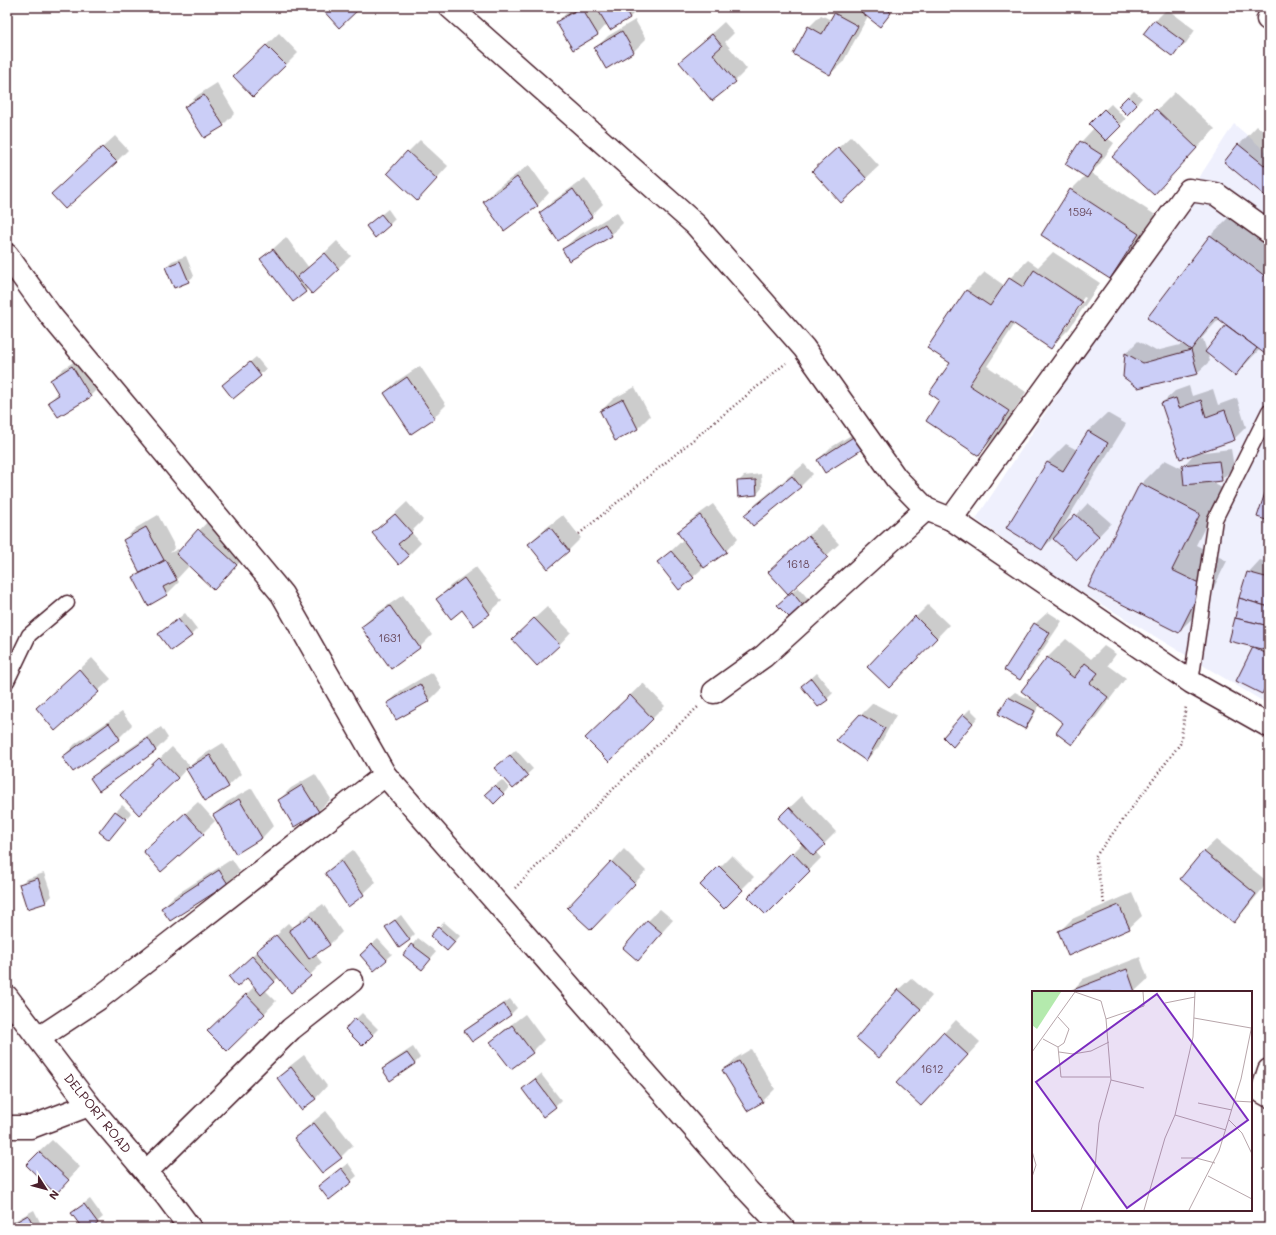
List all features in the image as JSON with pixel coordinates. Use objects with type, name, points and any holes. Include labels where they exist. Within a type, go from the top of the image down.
[{"type":"street","points":[[450,7],[696,225],[804,348],[896,478],[926,509],[951,519],[1191,682],[1269,726]]},
{"type":"street","points":[[951,519],[1189,190],[1216,194],[1269,232]]},
{"type":"street","points":[[7,255],[51,316],[282,594],[385,775],[748,1191],[783,1228]]},
{"type":"street","points":[[714,692],[764,656],[926,509]]},
{"type":"street","points":[[39,1038],[98,998],[385,775]]},
{"type":"street","points":[[146,1172],[290,1030],[352,981]]},
{"type":"street","name":"DELPORT ROAD","points":[[7,997],[89,1105],[146,1172],[190,1228]]},
{"type":"street","points":[[1269,1070],[1262,1092],[1269,1096]]},
{"type":"street","points":[[7,1127],[31,1127],[89,1105]]},
{"type":"lane","points":[[1191,682],[1215,519],[1269,411]]},
{"type":"lane","points":[[7,681],[29,635],[67,603]]},
{"type":"path","points":[[579,534],[804,348]]},
{"type":"path","points":[[1104,903],[1095,857],[1180,744],[1191,682]]},
{"type":"path","points":[[499,904],[661,741],[714,692]]},
{"type":"shaded area","points":[[1234,124],[1269,154],[1269,705],[1056,577],[976,519]]},
{"type":"building","points":[[320,7],[359,7],[360,8],[339,28]]},
{"type":"building","points":[[581,7],[598,35],[573,50],[556,22]]},
{"type":"building","points":[[596,7],[624,7],[630,18],[610,30]]},
{"type":"building","points":[[865,7],[885,7],[891,13],[880,27],[861,12]]},
{"type":"building","points":[[834,13],[858,26],[830,75],[793,54],[808,26],[822,34]]},
{"type":"building","points":[[1154,20],[1184,42],[1173,57],[1143,34]]},
{"type":"building","points":[[622,31],[634,52],[606,69],[594,48]]},
{"type":"building","points":[[712,34],[722,46],[713,54],[736,82],[712,101],[679,62]]},
{"type":"building","points":[[266,45],[286,65],[253,97],[233,76]]},
{"type":"building","points":[[204,95],[224,126],[204,138],[184,107]]},
{"type":"building","points":[[1128,96],[1137,105],[1127,115],[1118,106]]},
{"type":"building","points":[[1104,109],[1121,126],[1106,141],[1089,124]]},
{"type":"building","points":[[1156,109],[1197,148],[1154,195],[1112,157]]},
{"type":"building","points":[[1080,141],[1102,155],[1087,178],[1065,164]]},
{"type":"building","points":[[1238,144],[1269,169],[1269,199],[1224,162]]},
{"type":"building","points":[[102,147],[117,162],[65,209],[51,194]]},
{"type":"building","points":[[838,147],[867,179],[841,203],[812,171]]},
{"type":"building","points":[[407,151],[437,179],[417,201],[387,173]]},
{"type":"building","points":[[517,177],[538,206],[504,231],[483,202]]},
{"type":"building","points":[[573,189],[592,217],[558,241],[539,213]]},
{"type":"building","points":[[1070,189],[1139,234],[1110,279],[1041,235]]},
{"type":"building","points":[[381,214],[390,225],[375,238],[366,226]]},
{"type":"building","points":[[605,224],[612,236],[569,261],[562,249]]},
{"type":"building","points":[[1210,235],[1269,279],[1269,357],[1216,317],[1191,350],[1147,318]]},
{"type":"building","points":[[273,249],[306,292],[293,302],[260,259]]},
{"type":"building","points":[[325,253],[339,269],[312,294],[297,277]]},
{"type":"building","points":[[180,261],[189,282],[174,288],[165,267]]},
{"type":"building","points":[[1034,270],[1082,302],[1051,349],[1011,322],[969,385],[1009,411],[979,456],[926,421],[939,400],[929,393],[950,363],[927,348],[966,290],[990,306],[1009,278],[1023,287]]},
{"type":"building","points":[[1226,325],[1257,348],[1235,376],[1205,352]]},
{"type":"building","points":[[1191,350],[1198,374],[1138,388],[1123,377],[1125,353],[1143,363]]},
{"type":"building","points":[[250,362],[261,376],[233,399],[222,385]]},
{"type":"building","points":[[72,366],[91,397],[58,417],[48,402],[59,395],[50,380]]},
{"type":"building","points":[[407,377],[435,418],[411,434],[384,393]]},
{"type":"building","points":[[1176,398],[1179,408],[1201,400],[1206,417],[1225,410],[1235,440],[1180,459],[1161,403]]},
{"type":"building","points":[[623,399],[638,429],[615,441],[600,411]]},
{"type":"building","points":[[1088,431],[1108,443],[1042,550],[1006,528],[1047,462],[1063,471]]},
{"type":"building","points":[[858,434],[866,447],[825,473],[817,460]]},
{"type":"building","points":[[1219,461],[1222,481],[1184,485],[1182,465]]},
{"type":"building","points":[[792,476],[801,487],[753,526],[744,515]]},
{"type":"building","points":[[756,480],[757,495],[738,497],[737,481]]},
{"type":"building","points":[[1140,483],[1200,514],[1172,570],[1203,585],[1179,633],[1088,587]]},
{"type":"building","points":[[1265,493],[1269,495],[1269,521],[1257,517]]},
{"type":"building","points":[[395,514],[412,533],[398,544],[409,556],[399,565],[372,533]]},
{"type":"building","points":[[1075,514],[1099,536],[1077,560],[1053,539]]},
{"type":"building","points":[[700,515],[727,552],[704,568],[677,532]]},
{"type":"building","points":[[146,527],[164,560],[140,573],[123,540]]},
{"type":"building","points":[[550,527],[569,551],[548,569],[528,544]]},
{"type":"building","points":[[198,529],[237,565],[214,590],[176,554]]},
{"type":"building","points":[[808,535],[828,557],[788,594],[768,572]]},
{"type":"building","points":[[671,551],[694,578],[679,590],[657,562]]},
{"type":"building","points":[[166,560],[177,580],[163,587],[167,595],[148,606],[133,577]]},
{"type":"building","points":[[1247,572],[1269,578],[1269,607],[1239,598]]},
{"type":"building","points":[[464,578],[490,614],[474,626],[462,610],[451,619],[436,599]]},
{"type":"building","points":[[792,592],[805,608],[790,618],[777,605]]},
{"type":"building","points":[[1239,598],[1269,607],[1269,626],[1235,618]]},
{"type":"building","points":[[390,606],[420,648],[391,669],[361,627]]},
{"type":"building","points":[[915,616],[937,638],[889,688],[867,667]]},
{"type":"building","points":[[534,618],[560,645],[537,666],[512,639]]},
{"type":"building","points":[[1235,618],[1269,626],[1269,651],[1229,641]]},
{"type":"building","points":[[178,619],[192,636],[171,651],[158,634]]},
{"type":"building","points":[[1034,623],[1050,633],[1020,680],[1004,670]]},
{"type":"building","points":[[1253,647],[1269,655],[1269,680],[1262,694],[1236,681]]},
{"type":"building","points":[[1047,657],[1074,678],[1085,663],[1098,673],[1090,683],[1108,697],[1072,745],[1056,733],[1063,723],[1021,691]]},
{"type":"building","points":[[79,669],[99,692],[55,731],[36,708]]},
{"type":"building","points":[[811,678],[828,700],[818,707],[801,686]]},
{"type":"building","points":[[420,684],[430,701],[396,720],[387,703]]},
{"type":"building","points":[[630,695],[653,719],[609,762],[585,738]]},
{"type":"building","points":[[1008,697],[1035,711],[1025,729],[998,714]]},
{"type":"building","points":[[860,714],[885,728],[866,761],[836,740]]},
{"type":"building","points":[[963,714],[973,723],[953,747],[943,737]]},
{"type":"building","points":[[109,723],[120,739],[73,772],[62,757]]},
{"type":"building","points":[[148,738],[156,751],[99,791],[90,778]]},
{"type":"building","points":[[210,755],[229,787],[205,801],[186,769]]},
{"type":"building","points":[[510,755],[528,776],[513,789],[494,768]]},
{"type":"building","points":[[159,758],[178,778],[139,815],[120,795]]},
{"type":"building","points":[[302,785],[319,812],[294,827],[278,800]]},
{"type":"building","points":[[495,785],[504,794],[494,804],[485,794]]},
{"type":"building","points":[[239,799],[262,838],[236,854],[213,815]]},
{"type":"building","points":[[789,807],[825,845],[813,856],[778,818]]},
{"type":"building","points":[[115,811],[126,819],[109,840],[99,832]]},
{"type":"building","points":[[185,813],[204,834],[161,872],[143,851]]},
{"type":"building","points":[[1203,851],[1256,894],[1234,923],[1180,879]]},
{"type":"building","points":[[792,852],[810,871],[766,915],[748,897]]},
{"type":"building","points":[[341,861],[364,895],[348,907],[325,873]]},
{"type":"building","points":[[611,861],[635,884],[591,930],[567,908]]},
{"type":"building","points":[[719,866],[743,890],[724,909],[700,885]]},
{"type":"building","points":[[219,870],[228,884],[170,921],[161,908]]},
{"type":"building","points":[[38,878],[46,903],[27,909],[19,884]]},
{"type":"building","points":[[1119,905],[1130,929],[1068,956],[1058,931]]},
{"type":"building","points":[[311,916],[330,945],[309,959],[289,930]]},
{"type":"building","points":[[395,920],[410,940],[399,948],[385,927]]},
{"type":"building","points":[[647,920],[662,933],[638,961],[623,948]]},
{"type":"building","points":[[438,927],[455,942],[447,951],[430,936]]},
{"type":"building","points":[[276,935],[311,976],[291,993],[256,951]]},
{"type":"building","points":[[372,944],[387,960],[374,971],[360,955]]},
{"type":"building","points":[[411,944],[431,959],[422,970],[403,955]]},
{"type":"building","points":[[252,956],[275,982],[261,995],[247,978],[237,987],[229,977]]},
{"type":"building","points":[[1127,969],[1135,991],[1070,991]]},
{"type":"building","points":[[898,989],[921,1009],[879,1058],[856,1038]]},
{"type":"building","points":[[246,994],[265,1014],[227,1051],[207,1031]]},
{"type":"building","points":[[504,1004],[511,1015],[472,1042],[464,1031]]},
{"type":"building","points":[[355,1018],[373,1035],[362,1046],[345,1029]]},
{"type":"building","points":[[512,1025],[533,1053],[511,1069],[490,1042]]},
{"type":"building","points":[[943,1032],[968,1055],[921,1106],[896,1083]]},
{"type":"building","points":[[407,1053],[415,1064],[390,1081],[382,1069]]},
{"type":"building","points":[[739,1061],[763,1102],[747,1111],[722,1070]]},
{"type":"building","points":[[291,1067],[316,1099],[301,1110],[277,1078]]},
{"type":"building","points":[[535,1079],[556,1107],[543,1117],[522,1089]]},
{"type":"building","points":[[314,1123],[342,1158],[322,1173],[294,1138]]},
{"type":"building","points":[[39,1152],[69,1180],[56,1194],[26,1165]]},
{"type":"building","points":[[341,1168],[352,1182],[329,1200],[318,1186]]},
{"type":"building","points":[[84,1204],[98,1223],[92,1228],[82,1228],[71,1213]]},
{"type":"building","points":[[28,1215],[35,1228],[7,1228],[7,1227]]}]
